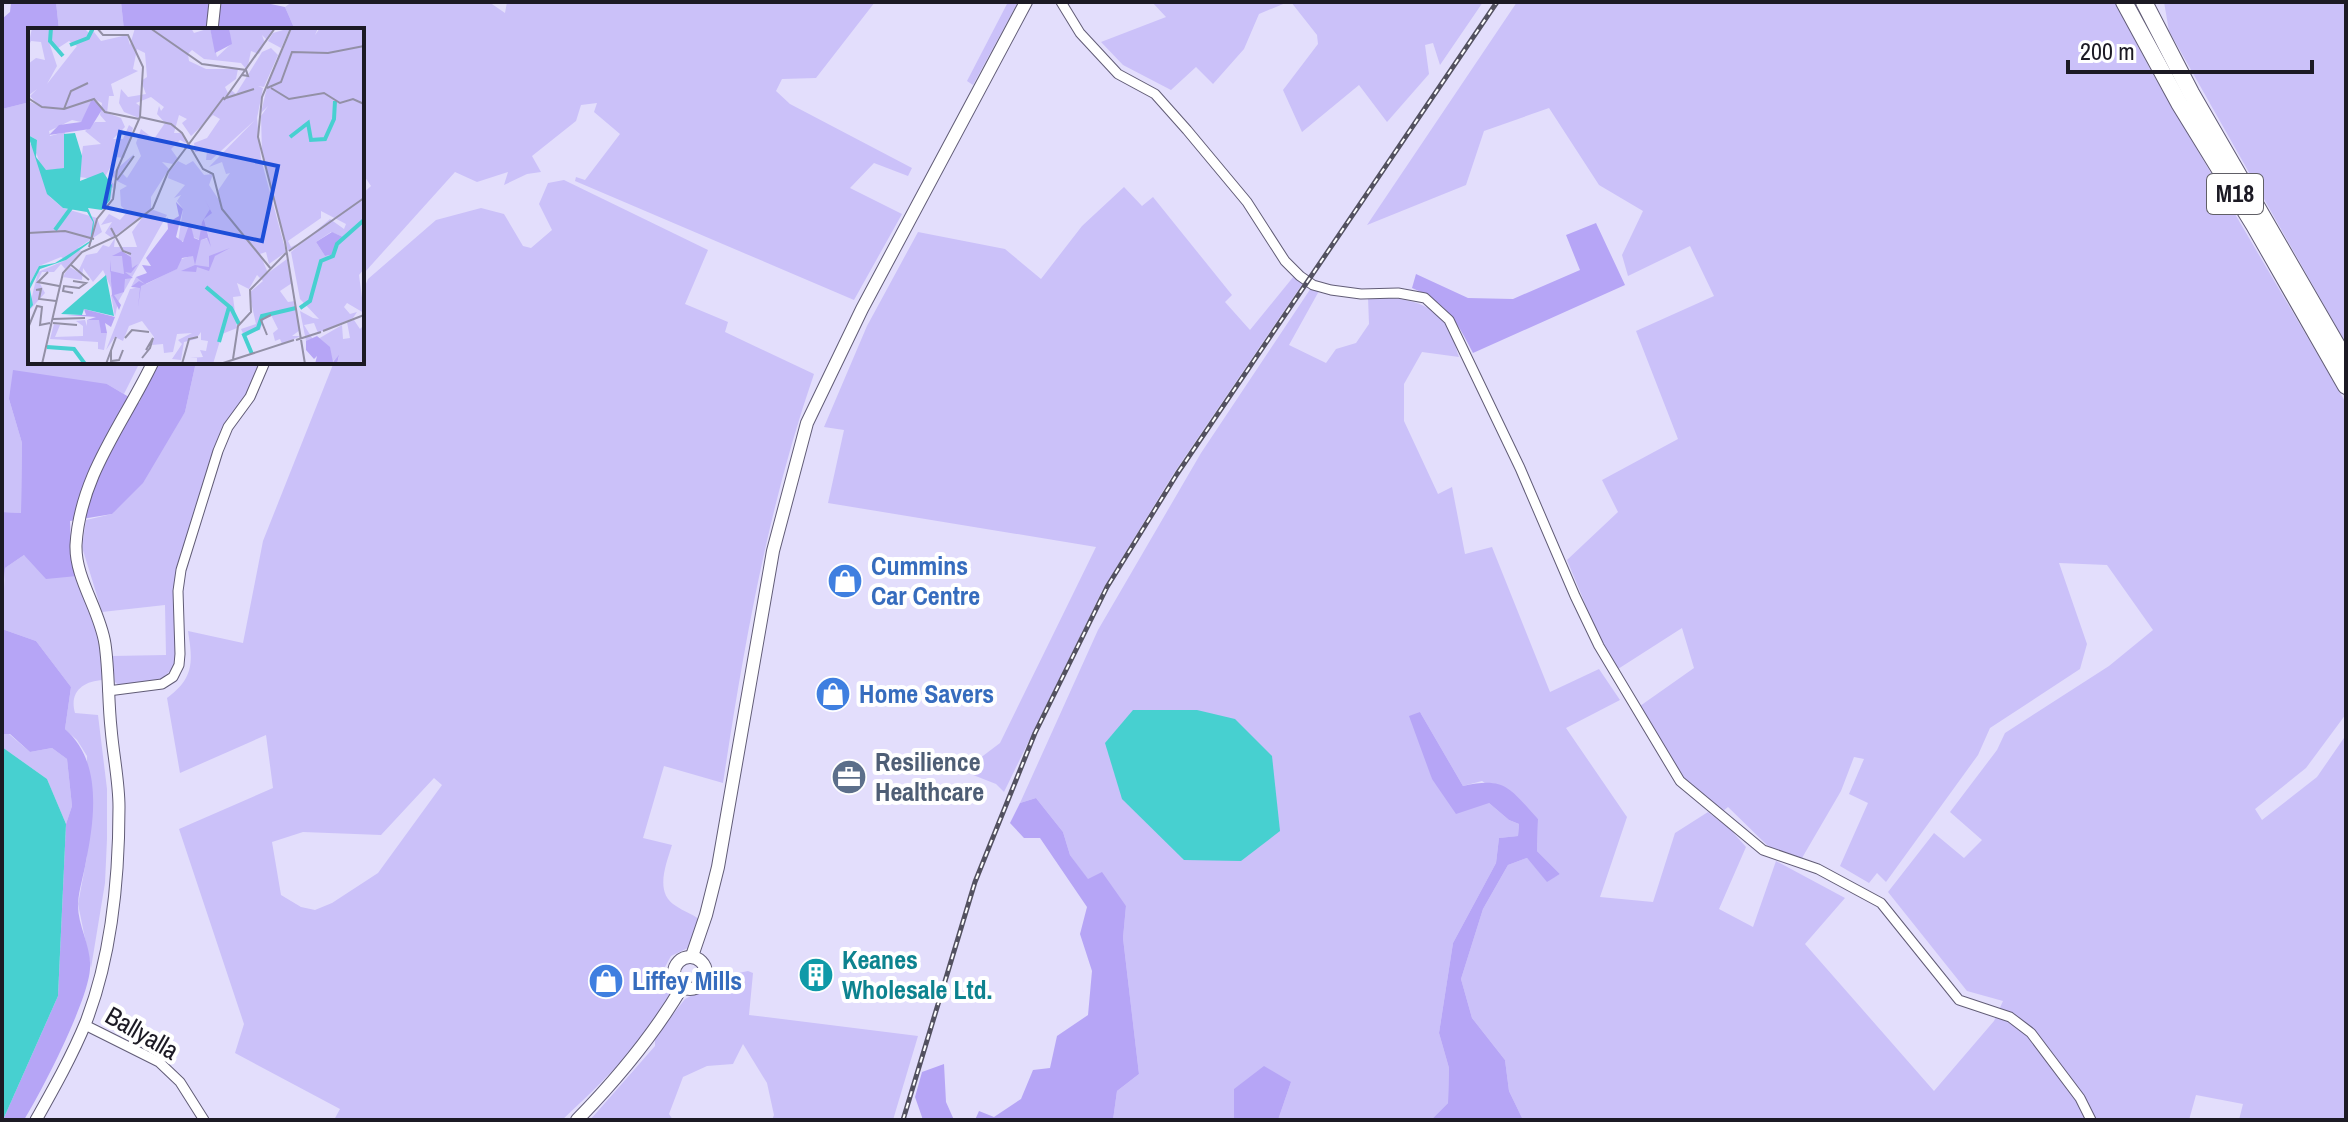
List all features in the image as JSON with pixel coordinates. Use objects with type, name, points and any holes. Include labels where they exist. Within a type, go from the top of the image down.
[{"type":"highway","name":"M18","points":[[2124,2],[2179,103],[2346,386]]},
{"type":"highway","name":"M18","points":[[2144,2],[2191,93],[2346,361]]},
{"type":"main road","points":[[692,956],[718,867],[773,551],[807,423],[862,309],[1026,2]]},
{"type":"main road","points":[[698,958],[706,967],[705,979],[697,987],[682,987],[674,977],[676,965],[681,959],[698,958]]},
{"type":"main road","points":[[577,1120],[620,1075],[682,987]]},
{"type":"street","points":[[212,28],[215,2]]},
{"type":"street","points":[[1061,2],[1080,33],[1118,74],[1155,94],[1187,130],[1247,202],[1285,261],[1300,276],[1313,285],[1331,290],[1361,294],[1398,293],[1425,298],[1449,320],[1520,468],[1593,633],[1680,781],[1763,850],[1818,869],[1881,903],[1959,1000],[2010,1017],[2031,1033],[2080,1098],[2091,1120]]},
{"type":"street","points":[[36,1120],[85,1025],[103,969],[117,860],[119,805],[106,645],[100,619],[83,581],[76,548],[81,512],[107,442],[138,394],[152,364]]},
{"type":"street","points":[[108,691],[162,684],[173,677],[179,665],[178,591],[181,570],[218,451],[228,427],[250,397],[264,364]]},
{"type":"street","name":"Ballyalla","points":[[85,1025],[159,1062],[180,1082],[204,1120]]},
{"type":"shaded area","points":[[11,2],[56,2],[59,28],[28,28],[28,102],[2,109],[2,19],[10,12]]},
{"type":"shaded area","points":[[56,2],[121,2],[124,28],[59,28]]},
{"type":"shaded area","points":[[121,2],[261,2],[285,7],[294,28],[124,28]]},
{"type":"shaded area","points":[[292,2],[489,2],[505,13],[507,2],[875,2],[816,78],[782,79],[776,91],[790,104],[912,168],[908,176],[874,163],[850,188],[902,214],[854,300],[575,181],[576,177],[585,180],[620,134],[594,112],[597,103],[581,105],[576,121],[532,156],[541,172],[527,174],[504,185],[508,172],[477,182],[455,172],[365,272],[364,192],[371,186],[364,176],[364,28],[294,28],[285,7]]},
{"type":"shaded area","points":[[1008,2],[1018,2],[973,85],[967,81]]},
{"type":"shaded area","points":[[1152,2],[1288,2],[1259,14],[1244,49],[1213,84],[1196,67],[1171,90],[1123,65],[1101,42],[1166,17]]},
{"type":"shaded area","points":[[1291,2],[1483,2],[1440,65],[1433,43],[1425,45],[1429,74],[1387,122],[1359,85],[1302,132],[1283,90],[1318,44],[1317,35]]},
{"type":"shaded area","points":[[1517,2],[2115,2],[2151,71],[2346,403],[2346,714],[2306,768],[2255,809],[2262,820],[2317,777],[2346,735],[2346,1120],[2239,1120],[2243,1104],[2196,1095],[2189,1120],[1523,1120],[1509,1091],[1505,1060],[1472,1018],[1461,979],[1483,909],[1508,865],[1527,858],[1547,881],[1560,874],[1537,851],[1538,819],[1482,781],[1463,786],[1420,712],[1432,779],[1489,803],[1509,820],[1519,824],[1518,836],[1499,838],[1496,863],[1453,943],[1439,1033],[1449,1068],[1448,1103],[1431,1120],[1278,1120],[1291,1082],[1234,1089],[1234,1120],[1113,1120],[1117,1091],[1139,1074],[1123,938],[1126,906],[1088,880],[1070,855],[1063,832],[1036,798],[1020,803],[1098,630],[1201,453],[1311,288],[1319,291],[1289,345],[1326,363],[1336,349],[1356,343],[1369,324],[1368,297],[1419,304],[1436,314],[1449,329],[1459,357],[1422,352],[1404,384],[1404,421],[1438,494],[1452,487],[1465,554],[1492,547],[1550,692],[1599,669],[1620,700],[1566,728],[1627,817],[1600,897],[1653,902],[1675,833],[1708,812],[1730,829],[1746,847],[1719,909],[1753,927],[1776,861],[1845,898],[1805,944],[1934,1091],[1994,1021],[2003,1001],[1967,991],[1888,892],[1934,833],[1964,858],[1982,840],[1950,812],[1997,750],[2005,733],[2109,666],[2153,630],[2107,565],[2059,563],[2087,644],[2080,669],[1990,728],[1978,755],[1886,882],[1877,873],[1869,883],[1840,866],[1868,803],[1849,794],[1864,759],[1854,757],[1841,791],[1802,858],[1769,847],[1728,807],[1722,812],[1682,778],[1640,706],[1694,668],[1682,628],[1618,669],[1598,635],[1567,560],[1618,512],[1602,480],[1678,439],[1636,331],[1714,296],[1690,246],[1628,276],[1622,255],[1643,211],[1599,185],[1549,108],[1484,131],[1466,185],[1367,225]]},
{"type":"shaded area","points":[[2164,2],[2346,2],[2346,344],[2169,31]]},
{"type":"shaded area","points":[[28,102],[28,364],[139,364],[124,394],[107,384],[9,399],[22,443],[21,513],[2,512],[2,109]]},
{"type":"shaded area","points":[[564,180],[708,250],[685,304],[728,322],[725,332],[814,374],[783,475],[759,577],[723,783],[664,766],[643,838],[672,845],[664,878],[665,894],[676,906],[699,919],[690,947],[671,956],[665,967],[672,991],[667,1004],[642,1039],[562,1120],[334,1120],[340,1109],[235,1053],[244,1024],[179,829],[273,788],[266,735],[180,773],[167,698],[176,691],[190,669],[188,631],[243,643],[263,541],[333,364],[364,364],[364,288],[368,279],[436,220],[481,208],[504,214],[523,246],[531,248],[552,230],[539,204],[548,183]],"holes":[[[434,778],[442,785],[378,873],[332,903],[315,910],[301,907],[281,895],[272,842],[303,832],[381,835]]]},
{"type":"shaded area","points":[[1124,187],[1142,206],[1153,197],[1232,295],[1225,302],[1250,330],[1294,276],[1303,283],[1174,473],[1103,589],[1004,792],[996,784],[963,771],[1000,743],[1096,547],[828,503],[844,430],[824,427],[867,326],[918,232],[1005,249],[1041,279],[1082,226]]},
{"type":"shaded area","points":[[1596,223],[1625,285],[1473,353],[1442,306],[1412,288],[1416,274],[1468,298],[1513,299],[1580,270],[1566,235]]},
{"type":"shaded area","points":[[157,364],[196,364],[185,412],[143,483],[112,514],[70,521],[71,552],[77,576],[46,579],[24,555],[5,568],[2,605],[2,512],[21,513],[22,443],[9,399],[13,370],[107,384],[139,403]]},
{"type":"shaded area","points":[[196,364],[259,364],[246,396],[230,416],[219,439],[177,570],[175,666],[161,680],[121,687],[115,682],[112,656],[166,655],[165,605],[102,612],[82,547],[86,520],[112,514],[185,412]]},
{"type":"shaded area","points":[[24,555],[77,576],[97,625],[103,680],[84,685],[74,699],[75,713],[98,715],[107,789],[105,883],[91,968],[78,904],[87,856],[87,756],[65,729],[71,687],[36,641],[2,629],[5,568]]},
{"type":"shaded area","points":[[2,629],[36,641],[71,687],[65,729],[85,757],[93,790],[92,826],[78,903],[90,969],[81,1002],[63,1046],[24,1120],[3,1120],[58,996],[66,824],[72,806],[67,759],[52,748],[30,752],[10,734],[2,734]]},
{"type":"shaded area","points":[[1133,710],[1197,710],[1235,719],[1272,756],[1280,831],[1241,861],[1184,860],[1122,799],[1105,743]]},
{"type":"shaded area","points":[[1420,712],[1463,786],[1498,784],[1521,800],[1538,819],[1537,851],[1560,874],[1547,882],[1527,858],[1508,865],[1483,909],[1461,979],[1472,1018],[1505,1060],[1509,1091],[1523,1120],[1431,1120],[1448,1103],[1449,1068],[1439,1033],[1453,943],[1496,863],[1499,838],[1518,836],[1519,824],[1509,820],[1489,803],[1456,814],[1432,779],[1409,716]]},
{"type":"shaded area","points":[[2,734],[9,734],[30,752],[52,748],[67,759],[72,806],[66,824],[47,779],[2,747]]},
{"type":"shaded area","points":[[2,747],[47,779],[66,824],[58,996],[3,1120]]},
{"type":"shaded area","points":[[1036,798],[1063,832],[1070,855],[1088,879],[1102,872],[1126,906],[1123,938],[1139,1074],[1117,1091],[1113,1120],[975,1120],[979,1111],[994,1117],[1021,1099],[1033,1070],[1050,1068],[1057,1036],[1088,1015],[1092,971],[1080,934],[1087,907],[1040,838],[1024,838],[1010,823],[1020,803]]},
{"type":"shaded area","points":[[748,971],[753,973],[749,1015],[918,1036],[893,1120],[772,1120],[774,1115],[767,1083],[743,1044],[733,1064],[707,1066],[683,1077],[669,1114],[673,1120],[590,1120],[655,1046],[655,1037],[685,999],[714,978]]},
{"type":"shaded area","points":[[944,1064],[946,1102],[954,1120],[923,1120],[915,1097],[922,1072]]},
{"type":"shaded area","points":[[1264,1066],[1291,1082],[1278,1120],[1234,1120],[1234,1089]]},
{"type":"railway","points":[[903,1120],[975,882],[1035,733],[1107,587],[1177,474],[1497,2]]},
{"type":"place","name":"Cummins Car Centre","points":[[845,581]]},
{"type":"place","name":"Home Savers","points":[[833,694]]},
{"type":"place","name":"Resilience Healthcare","points":[[849,777]]},
{"type":"place","name":"Keanes Wholesale Ltd.","points":[[816,975]]},
{"type":"place","name":"Liffey Mills","points":[[606,981]]}]
